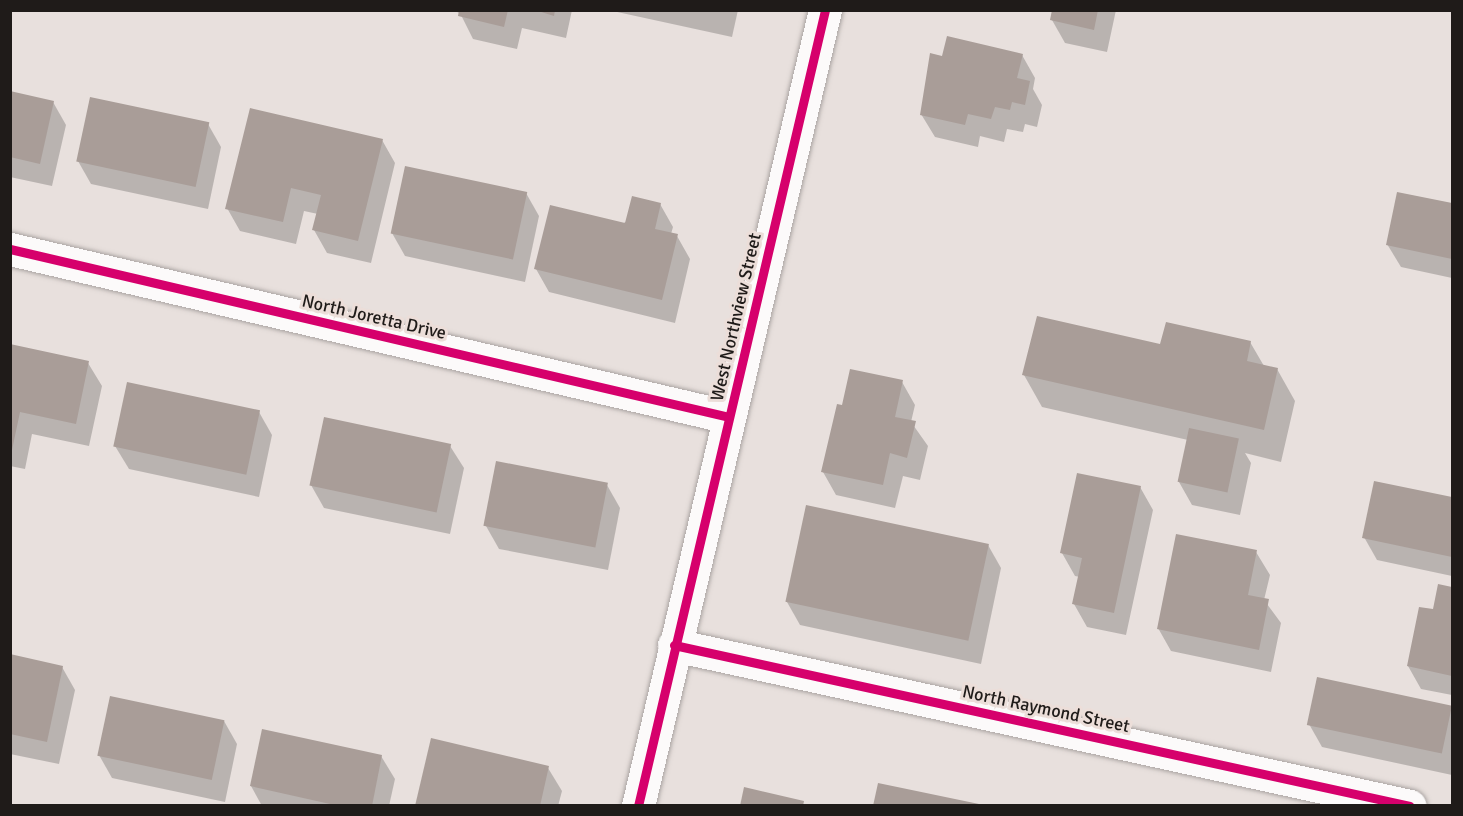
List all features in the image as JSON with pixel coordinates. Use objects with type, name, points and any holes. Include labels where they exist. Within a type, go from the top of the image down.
[{"type":"street","name":"West Northview Street","points":[[638,806],[825,10]]},
{"type":"street","name":"North Joretta Drive","points":[[10,249],[729,417]]},
{"type":"street","name":"North Raymond Street","points":[[674,645],[1410,806]]},
{"type":"building","points":[[459,10],[508,10],[504,27],[458,16]]},
{"type":"building","points":[[535,10],[555,10],[554,16]]},
{"type":"building","points":[[1052,10],[1098,10],[1094,30],[1050,20]]},
{"type":"building","points":[[947,36],[1023,54],[1017,78],[1030,81],[1025,105],[1012,102],[1010,110],[995,107],[991,119],[968,114],[965,125],[920,115],[930,53],[942,56]]},
{"type":"building","points":[[10,91],[54,101],[40,164],[10,157]]},
{"type":"building","points":[[90,97],[209,122],[196,187],[76,162]]},
{"type":"building","points":[[250,108],[383,139],[358,241],[312,230],[321,195],[291,188],[283,222],[225,209]]},
{"type":"building","points":[[405,166],[527,192],[513,259],[391,233]]},
{"type":"building","points":[[1397,192],[1452,203],[1452,259],[1386,245]]},
{"type":"building","points":[[632,196],[661,203],[655,229],[678,234],[662,300],[534,269],[550,205],[625,223]]},
{"type":"building","points":[[1037,316],[1160,344],[1166,322],[1251,341],[1247,361],[1278,368],[1264,430],[1022,375]]},
{"type":"building","points":[[10,344],[89,361],[76,424],[20,412],[12,450]]},
{"type":"building","points":[[850,369],[903,380],[895,417],[916,421],[907,458],[890,453],[883,485],[821,472],[837,404],[842,405]]},
{"type":"building","points":[[127,382],[260,410],[246,475],[113,447]]},
{"type":"building","points":[[324,417],[451,444],[437,512],[309,485]]},
{"type":"building","points":[[1189,428],[1239,439],[1227,492],[1178,482]]},
{"type":"building","points":[[496,461],[608,483],[595,548],[483,526]]},
{"type":"building","points":[[1077,473],[1141,486],[1114,613],[1072,604],[1082,558],[1060,553]]},
{"type":"building","points":[[1374,481],[1452,497],[1452,557],[1362,538]]},
{"type":"building","points":[[806,505],[989,544],[968,641],[785,602]]},
{"type":"building","points":[[1176,534],[1257,550],[1248,595],[1269,599],[1259,650],[1157,629]]},
{"type":"building","points":[[1438,584],[1452,587],[1452,676],[1407,666],[1419,607],[1433,609]]},
{"type":"building","points":[[10,654],[63,666],[47,742],[10,734]]},
{"type":"building","points":[[1317,677],[1452,706],[1442,754],[1307,725]]},
{"type":"building","points":[[110,696],[224,720],[212,780],[97,756]]},
{"type":"building","points":[[262,729],[382,755],[372,806],[339,806],[250,786]]},
{"type":"building","points":[[431,738],[549,766],[540,806],[415,806]]},
{"type":"building","points":[[878,783],[979,804],[979,806],[873,806]]},
{"type":"building","points":[[744,787],[804,801],[803,806],[740,806]]},
{"type":"cycle path","points":[[638,806],[825,10]]},
{"type":"cycle path","points":[[10,249],[729,417]]},
{"type":"cycle path","points":[[674,645],[1410,806]]}]
